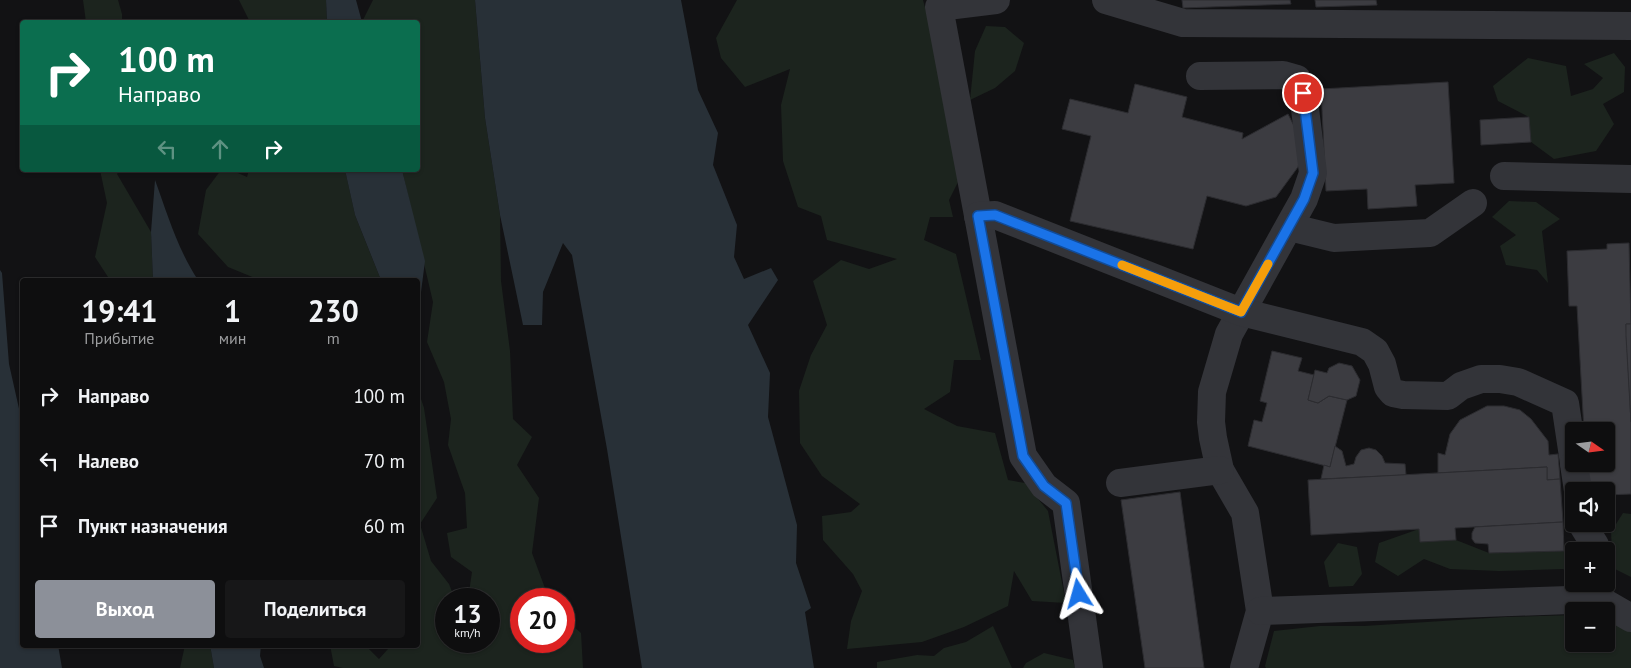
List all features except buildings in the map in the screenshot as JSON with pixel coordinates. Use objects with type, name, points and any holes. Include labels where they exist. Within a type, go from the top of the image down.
[{"type":"lane","points":[[996,0],[939,7],[1023,456],[1044,486],[1066,503],[1089,668]]},
{"type":"lane","points":[[1106,0],[1183,23],[1631,26]]},
{"type":"lane","points":[[1200,76],[1283,76],[1297,79],[1303,93],[1313,173],[1304,199],[1229,334],[1212,392],[1211,422],[1220,470],[1246,513],[1260,611],[1244,668]]},
{"type":"lane","points":[[1504,176],[1631,179]]},
{"type":"lane","points":[[1289,227],[1334,238],[1430,233],[1473,203]]},
{"type":"lane","points":[[978,216],[995,215],[1241,312],[1362,342],[1376,351],[1382,364],[1388,387],[1393,393],[1448,396],[1461,386],[1481,379],[1500,379],[1518,382],[1566,403],[1568,422]]},
{"type":"lane","points":[[1120,483],[1220,470]]},
{"type":"lane","points":[[1260,611],[1580,592]]},
{"type":"lane","points":[[1598,592],[1631,618]]},
{"type":"shaded area","points":[[83,0],[118,0],[122,20],[86,20]]},
{"type":"shaded area","points":[[239,0],[326,0],[327,20],[249,20]]},
{"type":"shaded area","points":[[326,0],[356,0],[361,20],[327,20]]},
{"type":"shaded area","points":[[373,0],[475,0],[485,118],[500,215],[501,281],[510,351],[513,419],[532,437],[517,465],[539,498],[532,553],[545,588],[510,588],[510,653],[575,653],[575,628],[581,633],[583,668],[343,668],[334,666],[331,648],[368,648],[379,659],[388,648],[420,648],[420,524],[431,561],[451,588],[435,588],[435,653],[500,653],[500,588],[470,588],[472,572],[451,557],[447,533],[467,528],[465,493],[448,445],[451,419],[444,382],[427,342],[433,302],[402,172],[420,172],[420,20],[363,20]]},
{"type":"shaded area","points":[[475,0],[681,0],[698,90],[718,133],[713,165],[737,225],[734,257],[744,279],[771,268],[778,280],[748,325],[770,373],[768,417],[797,525],[796,563],[811,608],[805,612],[814,668],[642,668],[607,449],[572,255],[563,243],[543,292],[542,325],[523,325],[500,215],[485,118]]},
{"type":"shaded area","points":[[737,0],[923,0],[936,49],[959,180],[949,200],[953,217],[930,217],[924,240],[956,254],[981,360],[954,360],[950,392],[924,409],[957,426],[995,433],[1008,480],[1025,483],[1048,511],[1066,603],[1032,601],[1014,571],[1008,606],[964,627],[922,642],[847,649],[851,621],[862,591],[853,574],[823,540],[822,516],[851,512],[860,504],[822,476],[800,443],[799,391],[811,355],[827,325],[813,281],[841,260],[869,269],[897,259],[827,240],[821,216],[798,207],[783,161],[781,105],[790,69],[745,87],[721,58],[716,38]]},
{"type":"shaded area","points":[[986,26],[1005,27],[1024,43],[1015,71],[995,88],[970,100],[975,51]]},
{"type":"shaded area","points":[[1614,53],[1625,67],[1624,92],[1603,104],[1614,124],[1596,151],[1554,159],[1531,142],[1529,117],[1498,101],[1493,86],[1528,58],[1566,66],[1571,96],[1593,89],[1603,78],[1584,64]]},
{"type":"shaded area","points":[[100,172],[118,172],[117,174],[151,232],[153,278],[109,278],[95,257],[107,203]]},
{"type":"shaded area","points":[[220,172],[236,172],[247,177],[248,172],[345,172],[355,215],[380,278],[255,278],[228,267],[198,234],[206,190]]},
{"type":"shaded area","points":[[345,172],[403,172],[425,261],[420,300],[420,278],[380,278],[355,215]]},
{"type":"shaded area","points":[[155,180],[179,244],[197,278],[153,278],[151,232]]},
{"type":"shaded area","points":[[1509,201],[1536,202],[1560,219],[1542,231],[1548,283],[1537,270],[1506,265],[1500,246],[1516,235],[1492,217]]},
{"type":"shaded area","points":[[0,270],[2,273],[9,364],[20,413],[20,648],[59,648],[62,668],[0,668]]},
{"type":"shaded area","points":[[420,396],[424,408],[437,498],[420,524]]},
{"type":"shaded area","points":[[1623,513],[1631,514],[1631,577],[1615,569],[1615,542],[1612,542],[1611,532],[1615,532],[1615,526]]},
{"type":"shaded area","points":[[1419,529],[1420,542],[1456,540],[1489,553],[1565,551],[1565,570],[1499,571],[1450,569],[1424,559],[1398,576],[1375,562],[1379,543]]},
{"type":"shaded area","points":[[1338,543],[1357,547],[1362,574],[1353,586],[1329,587],[1324,562]]},
{"type":"shaded area","points":[[1565,615],[1565,652],[1615,652],[1615,624],[1631,632],[1631,668],[1266,668],[1265,666],[1274,631],[1320,626],[1364,626]]},
{"type":"shaded area","points":[[993,626],[1012,668],[877,668],[877,662],[917,655],[934,656],[944,648],[966,642]]},
{"type":"shaded area","points":[[184,648],[211,648],[214,668],[180,668]]},
{"type":"shaded area","points":[[211,648],[261,648],[260,656],[264,668],[214,668]]},
{"type":"shaded area","points":[[1044,653],[1073,660],[1075,668],[1023,668],[1026,663]]},
{"type":"slow traffic","points":[[1122,265],[1241,312],[1268,264]]},
{"type":"route","points":[[1079,594],[1066,503],[1044,486],[1023,456],[978,216],[995,215],[1241,312],[1304,199],[1313,173],[1303,93]]}]
